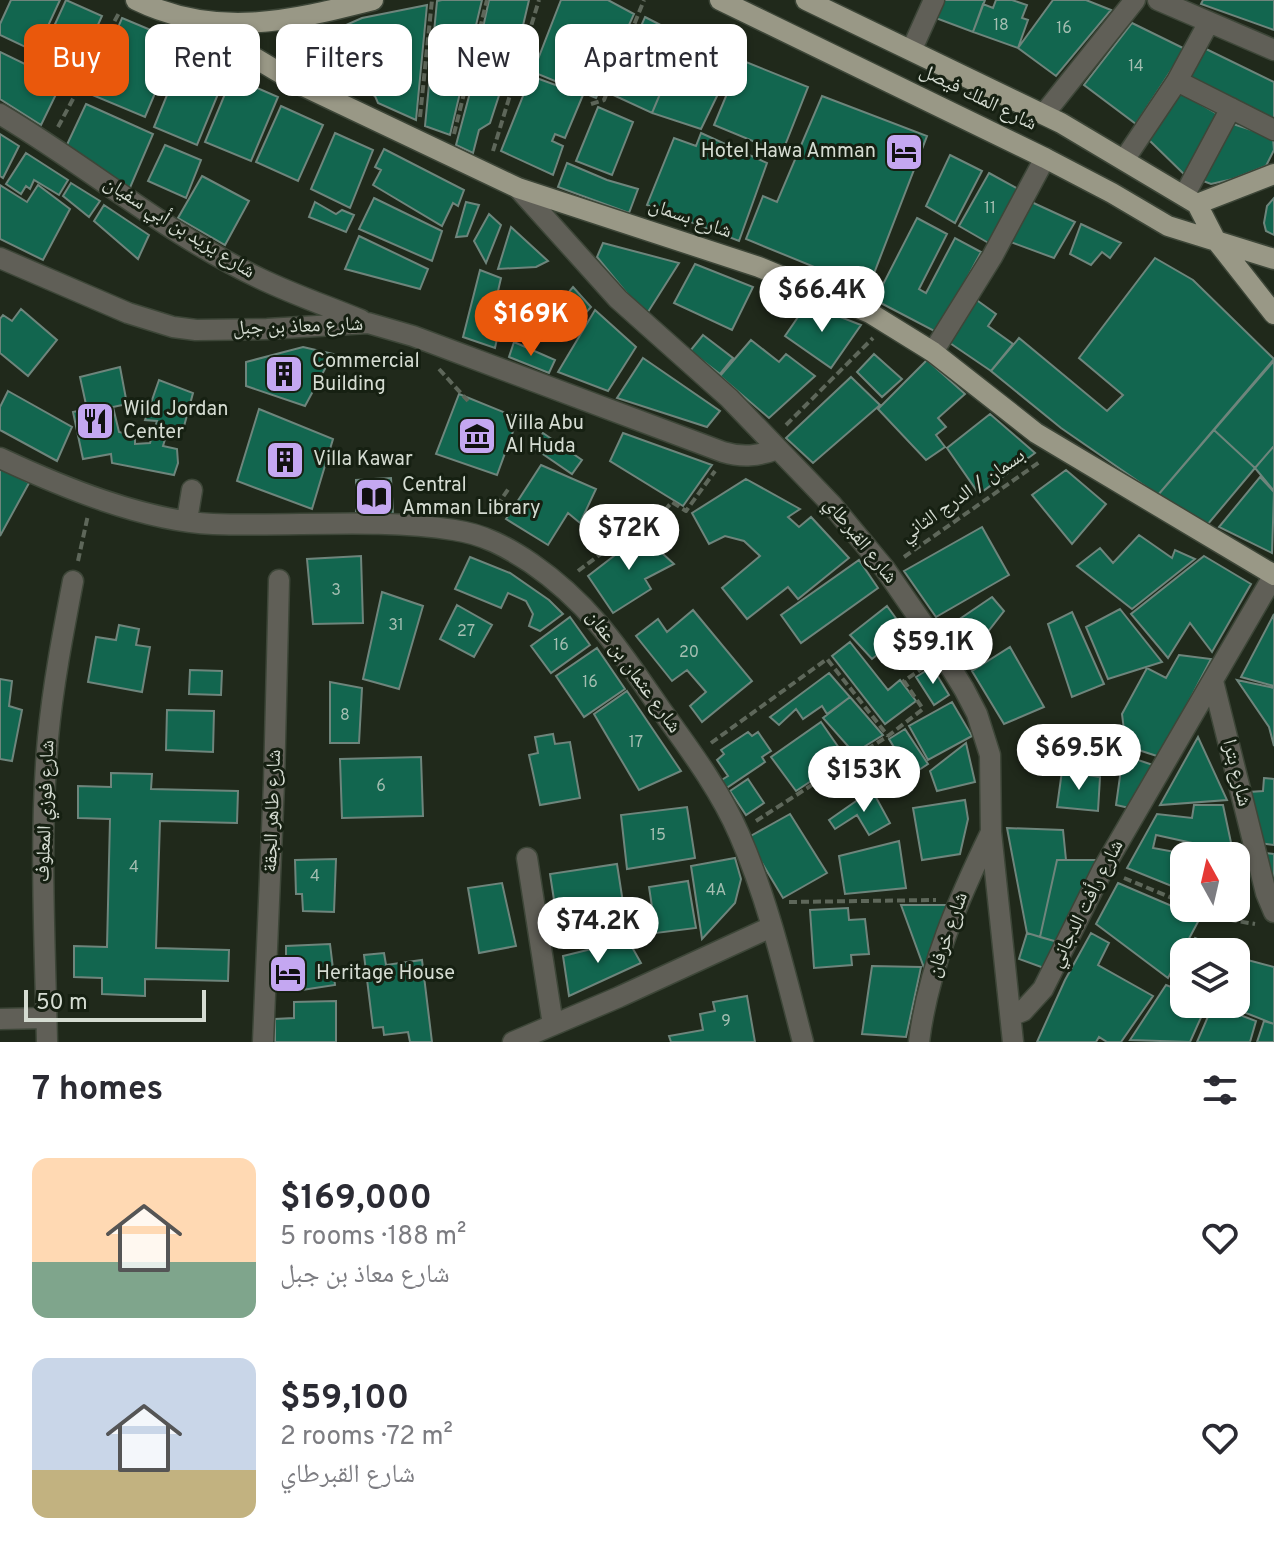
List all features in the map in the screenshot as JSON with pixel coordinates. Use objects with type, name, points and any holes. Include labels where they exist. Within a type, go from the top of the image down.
[{"type":"main road","points":[[136,0],[193,21],[219,24],[259,22],[373,0]]},
{"type":"main road","name":"شارع الملك فيصل","points":[[720,0],[1045,158],[1168,226],[1274,259]]},
{"type":"main road","name":"شارع الملك فيصل","points":[[818,3],[1044,114],[1191,200]]},
{"type":"main road","name":"شارع بسمان","points":[[193,21],[297,83],[518,188],[759,267],[870,313],[933,352],[1036,433],[1274,575]]},
{"type":"main road","points":[[1274,174],[1191,200],[1215,239],[1274,314]]},
{"type":"street","points":[[912,49],[934,0]]},
{"type":"street","points":[[1044,114],[1135,0]]},
{"type":"street","points":[[1158,0],[1274,50]]},
{"type":"street","points":[[1124,160],[1177,81],[1209,22]]},
{"type":"street","points":[[1177,81],[1274,130]]},
{"type":"street","points":[[1191,200],[1231,108]]},
{"type":"street","name":"شارع يزيد بن أبي سفيان","points":[[0,114],[50,143],[182,234],[258,278],[368,323]]},
{"type":"street","points":[[933,352],[992,257],[1045,158]]},
{"type":"street","name":"شارع القبرطاي","points":[[518,188],[618,299],[729,398],[832,505],[885,569],[942,654],[977,714],[990,755],[991,832],[1013,1042]]},
{"type":"street","name":"شارع معاذ بن جبل","points":[[0,258],[128,313],[173,327],[196,330],[267,329],[368,323],[413,336],[729,454],[758,456],[774,445]]},
{"type":"street","name":"شارع عثمان بن عفان","points":[[0,458],[92,497],[209,524],[427,527],[478,534],[502,545],[562,585],[585,606],[612,640],[695,757],[738,832],[764,902],[803,1042]]},
{"type":"street","points":[[187,520],[192,490]]},
{"type":"street","name":"شارع رأفت الدجاني","points":[[1011,1016],[1023,1011],[1043,989],[1103,869],[1274,575]]},
{"type":"street","name":"شارع طاهر الجقة","points":[[263,1042],[279,580]]},
{"type":"street","name":"شارع فوزي المعلوف","points":[[47,1042],[43,871],[48,738],[73,581]]},
{"type":"street","name":"شارع بترا","points":[[1213,681],[1266,893],[1267,918]]},
{"type":"street","name":"شارع خرفان","points":[[919,1042],[923,1011],[958,900],[991,832]]},
{"type":"street","points":[[527,858],[553,1025]]},
{"type":"street","points":[[513,1042],[771,927]]},
{"type":"street","points":[[0,1019],[46,1018]]},
{"type":"path","points":[[50,143],[126,0]]},
{"type":"path","points":[[418,139],[432,0]]},
{"type":"path","points":[[481,24],[487,0]]},
{"type":"path","points":[[532,24],[539,0]]},
{"type":"path","points":[[591,104],[604,100],[644,0]]},
{"type":"path","points":[[441,151],[452,141],[463,96]]},
{"type":"path","points":[[486,173],[510,96]]},
{"type":"path","points":[[774,445],[888,324]]},
{"type":"path","name":"بسمان / الدرج الثاني","points":[[885,569],[1060,448]]},
{"type":"path","points":[[562,585],[641,524],[648,529],[665,521],[660,516],[672,502],[686,511],[729,454]]},
{"type":"path","points":[[478,534],[509,488]]},
{"type":"path","points":[[73,581],[92,497]]},
{"type":"path","points":[[738,832],[888,736],[923,709],[904,681],[942,654]]},
{"type":"path","points":[[695,757],[827,659],[888,736]]},
{"type":"path","points":[[1103,869],[1170,897]]},
{"type":"path","points":[[764,902],[958,900]]},
{"type":"building","points":[[11,0],[60,0],[49,24],[24,24],[24,46],[0,35],[0,24]]},
{"type":"building","points":[[66,0],[102,16],[98,24],[55,24]]},
{"type":"building","points":[[482,0],[476,24],[435,24],[437,1]]},
{"type":"building","points":[[489,0],[529,0],[523,24],[484,24]]},
{"type":"building","points":[[561,0],[608,0],[634,14],[629,24],[555,24],[555,81],[539,74],[539,57]]},
{"type":"building","points":[[943,0],[985,0],[973,32],[933,17]]},
{"type":"building","points":[[996,0],[1012,0],[1027,5],[1022,18],[1028,20],[1018,48],[973,32],[983,4],[993,8]]},
{"type":"building","points":[[1053,0],[1086,0],[1111,10],[1056,76],[1018,48]]},
{"type":"building","points":[[1203,0],[1274,0],[1274,30],[1201,4]]},
{"type":"building","points":[[427,5],[416,120],[378,103],[375,96],[412,96],[412,24],[348,24],[362,18]]},
{"type":"building","points":[[645,17],[659,24],[642,24]]},
{"type":"building","points":[[122,18],[145,28],[145,96],[154,96],[145,117],[95,96],[129,96],[129,24],[119,24]]},
{"type":"building","points":[[1132,23],[1185,49],[1136,124],[1084,85]]},
{"type":"building","points":[[1204,48],[1274,82],[1274,124],[1187,83]]},
{"type":"building","points":[[0,52],[24,64],[24,96],[55,96],[41,125],[0,99]]},
{"type":"building","points":[[747,62],[808,87],[782,153],[714,125],[726,96],[747,96]]},
{"type":"building","points":[[539,79],[555,85],[555,96],[583,96],[565,138],[555,134],[552,141],[563,146],[553,175],[501,151],[523,96],[539,96]]},
{"type":"building","points":[[260,89],[278,97],[251,161],[205,142],[224,96],[260,96]]},
{"type":"building","points":[[1176,90],[1219,115],[1190,180],[1148,139]]},
{"type":"building","points":[[428,95],[459,96],[450,135],[425,126]]},
{"type":"building","points":[[167,96],[217,96],[197,145],[154,127]]},
{"type":"building","points":[[469,96],[499,96],[490,123],[479,130],[473,153],[456,145]]},
{"type":"building","points":[[615,96],[659,96],[652,113]]},
{"type":"building","points":[[659,96],[717,96],[701,129],[652,113]]},
{"type":"building","points":[[822,96],[927,136],[868,289],[746,239],[763,196],[777,202]]},
{"type":"building","points":[[86,104],[153,134],[129,190],[65,149]]},
{"type":"building","points":[[281,106],[323,125],[298,181],[256,162]]},
{"type":"building","points":[[598,107],[633,122],[612,175],[576,161]]},
{"type":"building","points":[[1233,124],[1273,137],[1274,150],[1266,166],[1233,179],[1211,184],[1203,181]]},
{"type":"building","points":[[335,133],[373,150],[350,208],[311,189]]},
{"type":"building","points":[[701,133],[767,163],[739,241],[647,205],[674,138],[696,146]]},
{"type":"building","points":[[0,134],[19,146],[3,178],[0,176]]},
{"type":"building","points":[[165,145],[201,160],[186,198],[148,181]]},
{"type":"building","points":[[384,149],[464,190],[458,206],[453,203],[442,226],[373,185],[381,170],[375,167]]},
{"type":"building","points":[[26,153],[68,180],[59,195],[34,180],[30,189],[26,186],[21,194],[6,184]]},
{"type":"building","points":[[950,155],[982,171],[955,223],[926,206]]},
{"type":"building","points":[[567,163],[638,189],[629,213],[558,187]]},
{"type":"building","points":[[989,173],[1022,191],[992,245],[959,226]]},
{"type":"building","points":[[202,176],[249,201],[225,245],[178,218]]},
{"type":"building","points":[[71,183],[100,201],[89,217],[63,196]]},
{"type":"building","points":[[0,185],[27,202],[38,185],[70,209],[43,260],[0,239]]},
{"type":"building","points":[[374,198],[442,231],[432,261],[359,229]]},
{"type":"building","points":[[1274,198],[1274,235],[1266,231],[1264,223],[1267,206]]},
{"type":"building","points":[[1027,200],[1075,222],[1054,258],[1005,240]]},
{"type":"building","points":[[315,202],[336,214],[342,210],[354,215],[346,232],[309,217]]},
{"type":"building","points":[[466,202],[479,205],[467,236],[456,237]]},
{"type":"building","points":[[104,205],[149,235],[138,259],[94,221]]},
{"type":"building","points":[[489,214],[501,225],[486,263],[474,241]]},
{"type":"building","points":[[917,218],[947,234],[919,289],[926,293],[955,238],[981,252],[938,333],[875,300]]},
{"type":"building","points":[[1081,224],[1121,243],[1110,258],[1102,252],[1091,265],[1070,254]]},
{"type":"building","points":[[511,227],[548,261],[536,267],[498,269]]},
{"type":"building","points":[[359,236],[428,269],[420,289],[345,269]]},
{"type":"building","points":[[603,243],[679,263],[648,312],[638,307],[597,257]]},
{"type":"building","points":[[1155,258],[1193,280],[1274,359],[1158,495],[1061,428],[991,371],[1019,338],[1107,411],[1123,395],[1079,358]]},
{"type":"building","points":[[695,264],[753,287],[732,330],[674,303]]},
{"type":"building","points":[[480,270],[501,278],[498,291],[507,294],[495,348],[463,337]]},
{"type":"building","points":[[573,287],[591,307],[564,337],[542,324]]},
{"type":"building","points":[[971,296],[996,314],[988,326],[1013,344],[991,371],[944,339]]},
{"type":"building","points":[[807,304],[861,325],[831,368],[785,336]]},
{"type":"building","points":[[21,309],[57,340],[28,376],[0,353],[0,319],[3,315],[12,321]]},
{"type":"building","points":[[595,310],[636,347],[608,391],[558,372]]},
{"type":"building","points":[[703,335],[733,358],[720,374],[690,351]]},
{"type":"building","points":[[751,340],[779,362],[786,354],[815,376],[769,418],[720,376]]},
{"type":"building","points":[[514,342],[555,360],[549,373],[509,357]]},
{"type":"building","name":"Commercial Building","points":[[303,347],[333,354],[305,406],[246,386],[246,362]]},
{"type":"building","points":[[874,354],[902,379],[882,397],[857,372]]},
{"type":"building","points":[[643,358],[720,411],[707,427],[617,398]]},
{"type":"building","points":[[927,360],[965,394],[938,418],[946,427],[936,435],[945,447],[926,460],[878,409]]},
{"type":"building","points":[[1274,361],[1274,446],[1255,468],[1214,430]]},
{"type":"building","name":"Wild Jordan Center","points":[[120,367],[127,404],[113,407],[119,432],[135,436],[135,444],[150,443],[157,421],[145,420],[159,380],[193,393],[183,430],[169,426],[163,446],[177,449],[178,463],[174,475],[112,463],[111,454],[83,459],[73,412],[87,409],[80,377]]},
{"type":"building","points":[[851,377],[880,405],[813,463],[786,438]]},
{"type":"building","points":[[8,391],[72,427],[57,461],[0,430],[0,407]]},
{"type":"building","name":"Villa Abu Al Huda","points":[[459,394],[518,418],[497,475],[436,454]]},
{"type":"building","name":"Villa Kawar","points":[[259,409],[333,439],[312,509],[237,481]]},
{"type":"building","points":[[990,414],[1035,453],[979,494],[947,448]]},
{"type":"building","points":[[1214,430],[1255,468],[1208,524],[1158,495]]},
{"type":"building","points":[[543,433],[582,460],[572,474],[534,448]]},
{"type":"building","points":[[623,433],[712,465],[683,506],[610,461]]},
{"type":"building","points":[[1274,446],[1274,491],[1255,468]]},
{"type":"building","points":[[541,465],[596,489],[580,523],[568,513],[548,545],[506,519]]},
{"type":"building","points":[[0,466],[29,483],[0,536]]},
{"type":"building","points":[[1066,470],[1106,504],[1072,544],[1032,495]]},
{"type":"building","points":[[1260,477],[1274,492],[1272,553],[1219,527]]},
{"type":"building","name":"Central Amman Library","points":[[391,478],[393,515],[356,514],[356,480]]},
{"type":"building","points":[[746,479],[800,509],[788,517],[799,527],[811,517],[849,558],[798,599],[788,587],[747,619],[722,588],[760,556],[744,541],[725,536],[709,544],[692,513]]},
{"type":"building","points":[[982,527],[1009,575],[936,617],[904,571]]},
{"type":"building","points":[[638,531],[674,564],[645,579],[651,589],[613,613],[588,576],[619,552],[618,544]]},
{"type":"building","points":[[1139,535],[1172,558],[1175,550],[1195,559],[1132,609],[1077,566],[1100,548],[1113,563]]},
{"type":"building","points":[[361,556],[363,623],[313,624],[307,559]]},
{"type":"building","points":[[1204,556],[1251,584],[1212,652],[1190,623],[1168,658],[1131,614]]},
{"type":"building","points":[[470,557],[510,573],[549,600],[563,614],[540,631],[529,626],[533,614],[526,601],[508,593],[501,608],[455,589]]},
{"type":"building","points":[[859,560],[878,588],[801,643],[781,615]]},
{"type":"building","points":[[382,592],[423,606],[399,689],[363,679]]},
{"type":"building","points":[[992,597],[1004,611],[969,656],[945,629]]},
{"type":"building","points":[[457,605],[492,625],[474,657],[440,639]]},
{"type":"building","points":[[887,606],[906,632],[872,659],[850,635]]},
{"type":"building","points":[[1120,609],[1162,662],[1108,679],[1086,627]]},
{"type":"building","points":[[693,610],[752,681],[702,722],[690,706],[706,692],[687,670],[672,681],[636,636],[658,619],[667,632]]},
{"type":"building","points":[[1072,612],[1104,684],[1072,697],[1048,624]]},
{"type":"building","points":[[1274,614],[1274,686],[1241,677]]},
{"type":"building","points":[[570,617],[590,645],[551,673],[531,646]]},
{"type":"building","points":[[119,625],[139,629],[136,645],[150,647],[142,692],[88,682],[96,637],[116,640]]},
{"type":"building","points":[[850,642],[888,690],[900,680],[916,701],[885,724],[832,656]]},
{"type":"building","points":[[1010,647],[1044,707],[1004,724],[972,671]]},
{"type":"building","points":[[597,648],[625,689],[584,717],[556,676]]},
{"type":"building","points":[[1179,655],[1211,659],[1160,757],[1126,746],[1122,714],[1147,668],[1166,678]]},
{"type":"building","points":[[932,667],[949,695],[934,705],[916,677]]},
{"type":"building","points":[[190,670],[222,671],[221,695],[189,694]]},
{"type":"building","points":[[829,673],[850,697],[827,714],[822,706],[803,719],[796,709],[779,725],[770,717]]},
{"type":"building","points":[[0,679],[12,681],[9,706],[22,710],[12,761],[0,759]]},
{"type":"building","points":[[1237,680],[1274,688],[1274,746],[1269,727]]},
{"type":"building","points":[[330,682],[362,688],[359,743],[330,743]]},
{"type":"building","points":[[627,691],[681,771],[639,790],[594,714]]},
{"type":"building","points":[[850,697],[883,735],[854,753],[823,718]]},
{"type":"building","points":[[952,702],[972,736],[928,760],[909,726]]},
{"type":"building","points":[[167,710],[214,711],[213,752],[166,750]]},
{"type":"building","points":[[821,722],[846,758],[796,791],[771,757]]},
{"type":"building","points":[[905,729],[928,764],[911,775],[889,739]]},
{"type":"building","points":[[748,732],[752,736],[758,732],[771,751],[762,757],[765,762],[725,789],[720,781],[728,776],[717,760],[724,754],[721,750]]},
{"type":"building","points":[[553,734],[555,744],[570,742],[580,798],[540,805],[529,755],[538,753],[535,737]]},
{"type":"building","points":[[1198,737],[1227,800],[1160,805]]},
{"type":"building","points":[[966,743],[975,782],[937,791],[930,771]]},
{"type":"building","points":[[861,755],[879,780],[847,794],[833,774]]},
{"type":"building","points":[[1123,755],[1156,766],[1134,809],[1116,805]]},
{"type":"building","points":[[421,757],[423,816],[342,818],[340,759]]},
{"type":"building","points":[[1062,771],[1100,777],[1098,811],[1057,807]]},
{"type":"building","points":[[111,773],[152,774],[151,789],[238,791],[237,823],[160,821],[156,948],[229,950],[228,981],[145,979],[145,996],[102,994],[102,978],[74,977],[74,946],[107,947],[110,819],[78,818],[78,786],[111,787]]},
{"type":"building","points":[[1264,778],[1274,779],[1274,845],[1259,843],[1249,792],[1263,791]]},
{"type":"building","points":[[748,779],[764,803],[746,815],[730,791]]},
{"type":"building","points":[[872,790],[890,823],[869,835],[857,815],[835,829],[829,820]]},
{"type":"building","points":[[965,800],[968,819],[960,854],[922,860],[913,808]]},
{"type":"building","points":[[1194,805],[1223,805],[1231,842],[1188,842],[1156,835],[1153,848],[1170,851],[1170,885],[1127,868],[1157,814],[1192,818]]},
{"type":"building","points":[[687,807],[695,858],[627,869],[621,815]]},
{"type":"building","points":[[790,814],[827,873],[783,898],[747,838]]},
{"type":"building","points":[[1007,828],[1063,830],[1066,860],[1057,860],[1040,937],[1027,933]]},
{"type":"building","points":[[899,841],[906,888],[845,894],[839,856]]},
{"type":"building","points":[[1265,853],[1274,854],[1274,885]]},
{"type":"building","points":[[735,858],[741,879],[735,903],[702,939],[691,866]]},
{"type":"building","points":[[336,859],[334,912],[303,911],[302,894],[296,894],[295,860]]},
{"type":"building","points":[[1057,860],[1105,860],[1058,942],[1040,937]]},
{"type":"building","points":[[617,864],[628,935],[561,945],[550,874]]},
{"type":"building","points":[[688,881],[696,928],[656,933],[649,887]]},
{"type":"building","points":[[502,883],[516,946],[479,953],[468,888]]},
{"type":"building","points":[[1118,883],[1170,905],[1170,922],[1198,922],[1189,938],[1170,938],[1168,978],[1096,924]]},
{"type":"building","points":[[901,905],[947,905],[927,976]]},
{"type":"building","points":[[848,908],[849,920],[865,919],[869,954],[851,955],[852,965],[814,968],[810,910]]},
{"type":"building","points":[[1027,933],[1058,942],[1044,968],[1019,959]]},
{"type":"building","points":[[1091,933],[1109,943],[1098,965],[1153,996],[1121,1042],[1107,1042],[1099,1037],[1096,1042],[1037,1042],[1065,980]]},
{"type":"building","points":[[628,940],[641,963],[569,996],[563,956]]},
{"type":"building","points":[[330,944],[335,985],[295,991],[294,972],[286,972],[286,946]]},
{"type":"building","points":[[384,953],[386,965],[422,960],[432,1042],[410,1042],[408,1032],[384,1035],[383,1027],[373,1028],[364,955]]},
{"type":"building","points":[[1250,961],[1274,967],[1274,1024],[1250,1015]]},
{"type":"building","points":[[872,966],[921,967],[906,1037],[862,1034]]},
{"type":"building","points":[[1166,985],[1170,987],[1170,1018],[1201,1018],[1190,1042],[1130,1040]]},
{"type":"building","points":[[747,996],[755,1042],[671,1042],[669,1036],[703,1030],[700,1014],[715,1011],[713,1002]]},
{"type":"building","points":[[336,1001],[336,1042],[275,1042],[275,1019],[294,1018],[294,1002]]},
{"type":"building","points":[[1207,1018],[1248,1018],[1256,1021],[1250,1042],[1197,1042]]},
{"type":"building","points":[[1264,1021],[1274,1024],[1274,1042],[1257,1042]]},
{"type":"place","name":"Hotel Hawa Amman","points":[[904,152]]},
{"type":"place","name":"Commercial Building","points":[[284,374]]},
{"type":"place","name":"Wild Jordan Center","points":[[95,421]]},
{"type":"place","name":"Villa Abu Al Huda","points":[[477,436]]},
{"type":"place","name":"Villa Kawar","points":[[285,460]]},
{"type":"place","name":"Central Amman Library","points":[[374,497]]},
{"type":"place","name":"Heritage House","points":[[288,974]]}]
